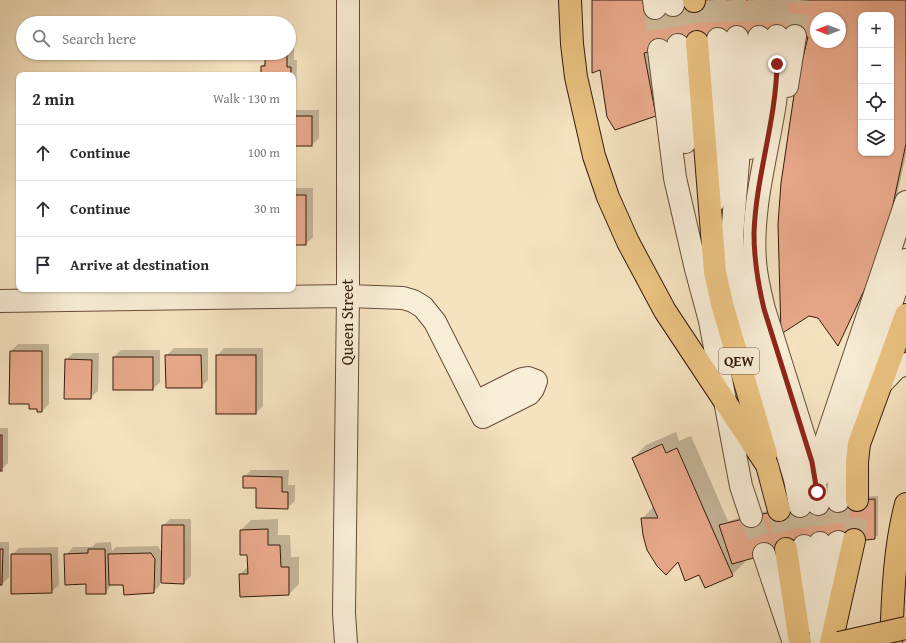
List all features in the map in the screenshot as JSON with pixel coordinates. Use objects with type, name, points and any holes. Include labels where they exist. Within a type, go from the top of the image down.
[{"type":"main road","points":[[570,0],[572,44],[576,77],[594,156],[608,197],[628,242],[665,311],[726,405]]},
{"type":"main road","name":"QEW","points":[[698,43],[715,272],[722,304],[762,438],[778,510]]},
{"type":"main road","points":[[826,501],[857,462],[859,444],[906,316]]},
{"type":"main road","name":"QEW","points":[[726,405],[767,465],[772,480]]},
{"type":"main road","points":[[891,643],[894,565],[906,504]]},
{"type":"main road","points":[[800,643],[820,544]]},
{"type":"main road","points":[[820,544],[830,643]]},
{"type":"main road","points":[[839,643],[906,628]]},
{"type":"street","name":"Queen Street","points":[[346,643],[344,605],[348,296],[348,0]]},
{"type":"street","name":"QEW","points":[[734,211],[740,178],[755,125],[759,99],[777,36],[777,84],[754,232],[755,261],[758,286],[812,462],[826,501]]},
{"type":"street","name":"QEW","points":[[698,43],[675,178],[696,269],[710,321],[726,405]]},
{"type":"street","name":"QEW","points":[[698,43],[741,125],[732,236],[735,277],[791,464],[826,501]]},
{"type":"street","points":[[826,501],[818,469],[822,452],[906,202]]},
{"type":"street","points":[[826,501],[839,464],[844,441],[906,260]]},
{"type":"street","points":[[0,301],[348,296],[403,298],[413,301],[423,307],[436,322],[479,409]]},
{"type":"street","points":[[880,385],[896,368],[906,364]]},
{"type":"street","points":[[726,405],[741,486],[751,516]]},
{"type":"street","points":[[804,643],[820,544]]},
{"type":"street","points":[[820,544],[821,643]]},
{"type":"street","points":[[764,554],[794,643]]},
{"type":"building","points":[[592,0],[644,0],[644,11],[699,0],[906,0],[906,144],[892,209],[877,263],[838,346],[818,318],[809,316],[781,334],[778,224],[781,183],[794,95],[808,37],[737,37],[678,45],[644,53],[656,116],[615,130],[607,117],[600,70],[592,73]]},
{"type":"building","points":[[265,60],[287,60],[287,67],[291,67],[291,72],[261,72],[261,66],[265,66]]},
{"type":"building","points":[[296,116],[312,116],[312,146],[296,146]]},
{"type":"building","points":[[296,195],[306,195],[306,245],[296,245]]},
{"type":"building","points":[[10,351],[42,351],[42,412],[37,412],[37,409],[29,409],[29,404],[9,404]]},
{"type":"building","points":[[165,355],[201,355],[202,388],[166,388]]},
{"type":"building","points":[[216,355],[256,355],[256,414],[216,414]]},
{"type":"building","points":[[113,357],[153,357],[153,390],[113,390]]},
{"type":"building","points":[[65,359],[92,360],[91,399],[64,399]]},
{"type":"building","points":[[0,435],[2,435],[2,471],[0,471]]},
{"type":"building","points":[[662,444],[666,453],[677,448],[733,576],[705,588],[699,575],[685,581],[678,562],[666,575],[657,566],[647,550],[641,518],[658,518],[632,458]]},
{"type":"building","points":[[243,476],[282,477],[282,492],[288,492],[288,509],[256,508],[256,488],[243,488]]},
{"type":"building","points":[[875,499],[875,539],[786,549],[732,564],[719,525],[779,510],[838,501]]},
{"type":"building","points":[[162,525],[184,525],[184,584],[161,583]]},
{"type":"building","points":[[268,529],[268,545],[280,545],[281,567],[289,567],[289,595],[240,597],[239,574],[248,574],[247,555],[240,555],[240,530]]},
{"type":"building","points":[[0,549],[3,549],[2,585],[0,585]]},
{"type":"building","points":[[88,549],[105,549],[106,594],[86,594],[86,584],[65,585],[64,554],[88,553]]},
{"type":"building","points":[[151,553],[155,559],[154,593],[124,595],[123,585],[109,585],[108,554]]},
{"type":"building","points":[[11,554],[51,554],[52,593],[11,594]]},
{"type":"tunnel","points":[[715,0],[718,39]]},
{"type":"tunnel","points":[[735,0],[737,37]]},
{"type":"tunnel","points":[[758,0],[759,37]]},
{"type":"tunnel","points":[[776,0],[777,36]]},
{"type":"tunnel","points":[[795,36],[798,0]]},
{"type":"tunnel","points":[[694,1],[697,42]]},
{"type":"tunnel","points":[[673,5],[678,45]]},
{"type":"tunnel","points":[[655,8],[659,50]]},
{"type":"tunnel","points":[[854,540],[857,500]]},
{"type":"tunnel","points":[[838,501],[838,542]]},
{"type":"tunnel","points":[[818,504],[820,543]]},
{"type":"tunnel","points":[[800,506],[804,546]]},
{"type":"tunnel","points":[[779,510],[786,549]]},
{"type":"tunnel","points":[[751,516],[764,554]]},
{"type":"route","points":[[777,64],[775,102],[754,232],[755,261],[758,286],[764,309],[812,462],[817,492]]}]
